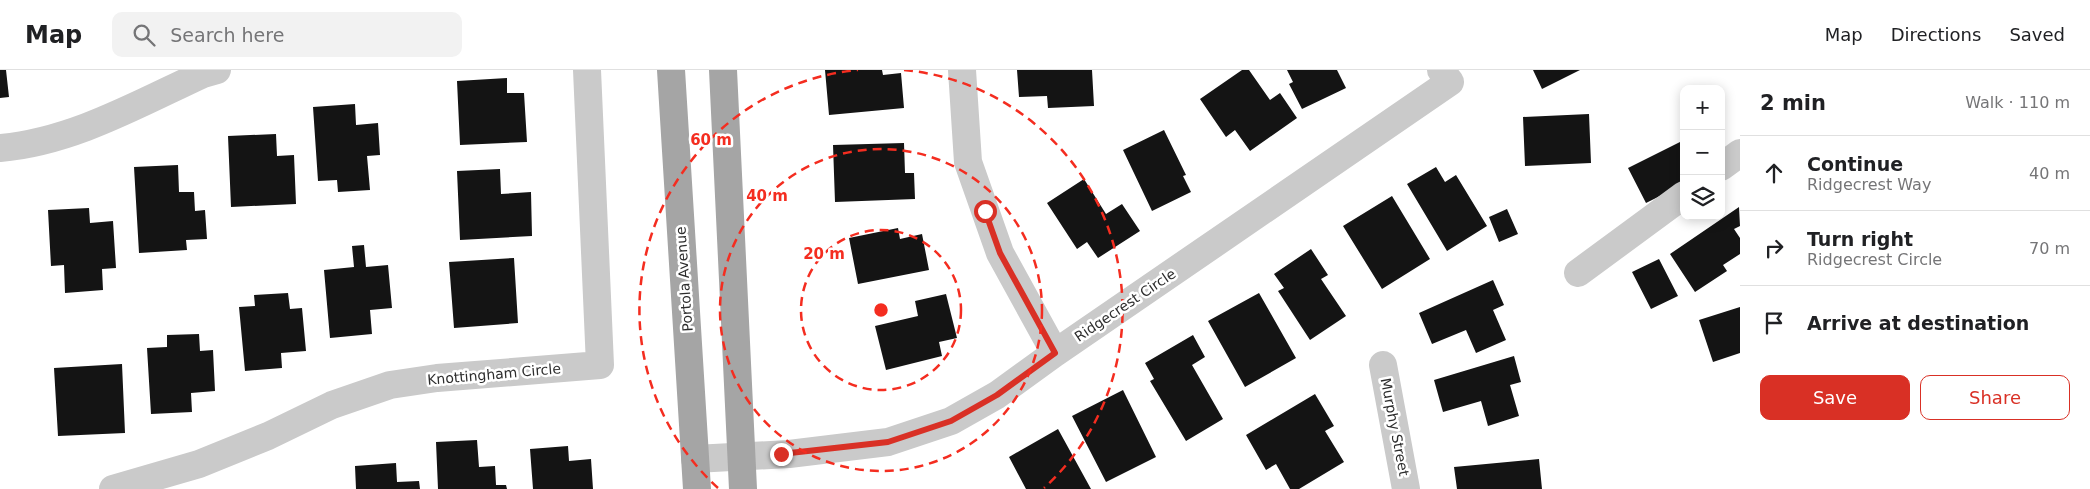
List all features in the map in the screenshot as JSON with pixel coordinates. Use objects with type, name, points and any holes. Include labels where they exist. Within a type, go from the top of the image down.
[{"type":"main road","name":"Portola Avenue","points":[[671,70],[697,489]]},
{"type":"main road","points":[[722,70],[743,489]]},
{"type":"street","points":[[0,148],[28,145],[84,128],[202,74],[216,70]]},
{"type":"street","name":"Knottingham Circle","points":[[114,489],[199,464],[268,436],[332,405],[390,384],[437,378],[600,364],[587,70]]},
{"type":"street","points":[[962,70],[968,162],[1000,253],[1055,353]]},
{"type":"street","name":"Ridgecrest Circle","points":[[696,459],[740,458],[888,442],[951,421],[997,395],[1055,353],[1450,82],[1441,70]]},
{"type":"street","points":[[1725,164],[1740,153]]},
{"type":"street","points":[[1578,273],[1680,198]]},
{"type":"street","name":"Murphy Street","points":[[1383,365],[1406,489]]},
{"type":"building","points":[[0,70],[6,70],[9,97],[0,98]]},
{"type":"building","points":[[825,70],[882,70],[883,75],[901,73],[904,108],[829,115]]},
{"type":"building","points":[[1017,70],[1092,70],[1094,106],[1048,108],[1047,96],[1019,97]]},
{"type":"building","points":[[1242,70],[1249,70],[1270,100],[1280,93],[1297,118],[1250,151],[1235,130],[1226,137],[1200,99]]},
{"type":"building","points":[[1287,70],[1337,70],[1346,88],[1302,109],[1289,84],[1293,82]]},
{"type":"building","points":[[1533,70],[1580,70],[1542,89]]},
{"type":"building","points":[[507,78],[507,93],[524,93],[527,142],[460,145],[457,81]]},
{"type":"building","points":[[355,104],[356,125],[378,123],[380,155],[367,156],[370,190],[338,192],[337,180],[318,181],[313,107]]},
{"type":"building","points":[[1589,114],[1591,163],[1525,166],[1523,117]]},
{"type":"building","points":[[1164,130],[1186,175],[1183,176],[1191,192],[1152,211],[1123,150]]},
{"type":"building","points":[[276,134],[277,156],[294,155],[296,204],[231,207],[228,136]]},
{"type":"building","points":[[1680,142],[1680,186],[1646,203],[1628,168]]},
{"type":"building","points":[[904,143],[905,173],[914,173],[915,199],[835,202],[833,145]]},
{"type":"building","points":[[178,165],[179,192],[194,192],[195,211],[205,210],[207,239],[186,240],[187,250],[139,253],[134,167]]},
{"type":"building","points":[[1436,167],[1445,182],[1456,175],[1487,226],[1447,251],[1407,184]]},
{"type":"building","points":[[500,169],[501,194],[531,192],[532,236],[460,240],[457,171]]},
{"type":"building","points":[[1084,179],[1106,214],[1122,204],[1140,231],[1098,258],[1087,242],[1077,249],[1047,203]]},
{"type":"building","points":[[1392,196],[1430,259],[1382,289],[1343,226]]},
{"type":"building","points":[[1739,207],[1740,226],[1734,229],[1740,238],[1740,254],[1723,265],[1727,271],[1695,292],[1670,254],[1720,220],[1725,220],[1725,217]]},
{"type":"building","points":[[89,208],[90,223],[113,221],[116,268],[102,269],[103,290],[65,293],[64,265],[51,266],[48,210]]},
{"type":"building","points":[[1507,209],[1518,234],[1499,242],[1489,217]]},
{"type":"building","points":[[898,228],[900,239],[922,234],[929,270],[858,284],[849,238]]},
{"type":"building","points":[[364,245],[366,267],[388,265],[392,308],[370,310],[372,334],[330,338],[324,270],[354,267],[352,246]]},
{"type":"building","points":[[1311,249],[1328,275],[1321,279],[1346,316],[1310,340],[1278,291],[1284,288],[1274,274]]},
{"type":"building","points":[[514,258],[518,323],[454,328],[449,262]]},
{"type":"building","points":[[1659,259],[1678,296],[1651,309],[1632,272]]},
{"type":"building","points":[[1493,280],[1504,305],[1493,310],[1506,340],[1476,353],[1466,330],[1432,344],[1419,313]]},
{"type":"building","points":[[288,293],[290,309],[302,308],[306,351],[281,353],[282,368],[245,371],[239,307],[255,306],[254,295]]},
{"type":"building","points":[[1259,293],[1296,358],[1245,387],[1208,321]]},
{"type":"building","points":[[946,294],[957,338],[939,342],[942,356],[886,370],[875,326],[918,316],[915,301]]},
{"type":"building","points":[[1740,307],[1740,353],[1713,362],[1699,320]]},
{"type":"building","points":[[199,334],[200,351],[213,350],[215,391],[191,393],[192,412],[151,414],[147,348],[167,347],[167,335]]},
{"type":"building","points":[[1193,335],[1205,357],[1192,365],[1223,419],[1186,441],[1150,381],[1154,379],[1145,363]]},
{"type":"building","points":[[1514,356],[1521,382],[1510,385],[1519,416],[1488,426],[1481,401],[1443,412],[1434,380]]},
{"type":"building","points":[[122,364],[125,433],[58,436],[54,368]]},
{"type":"building","points":[[1123,390],[1156,457],[1106,482],[1072,416]]},
{"type":"building","points":[[1315,394],[1334,426],[1325,431],[1344,462],[1299,489],[1290,489],[1276,464],[1266,470],[1246,435]]},
{"type":"building","points":[[1058,429],[1091,489],[1026,489],[1009,457]]},
{"type":"building","points":[[477,440],[479,467],[495,466],[496,485],[506,485],[507,489],[438,489],[436,442]]},
{"type":"building","points":[[568,446],[569,461],[591,459],[593,489],[533,489],[530,449]]},
{"type":"building","points":[[1539,459],[1542,489],[1457,489],[1454,467]]},
{"type":"building","points":[[396,463],[397,482],[419,481],[420,489],[356,489],[355,466]]},
{"type":"route","points":[[781,454],[888,442],[951,421],[997,395],[1055,353],[1000,253],[985,211]]}]
